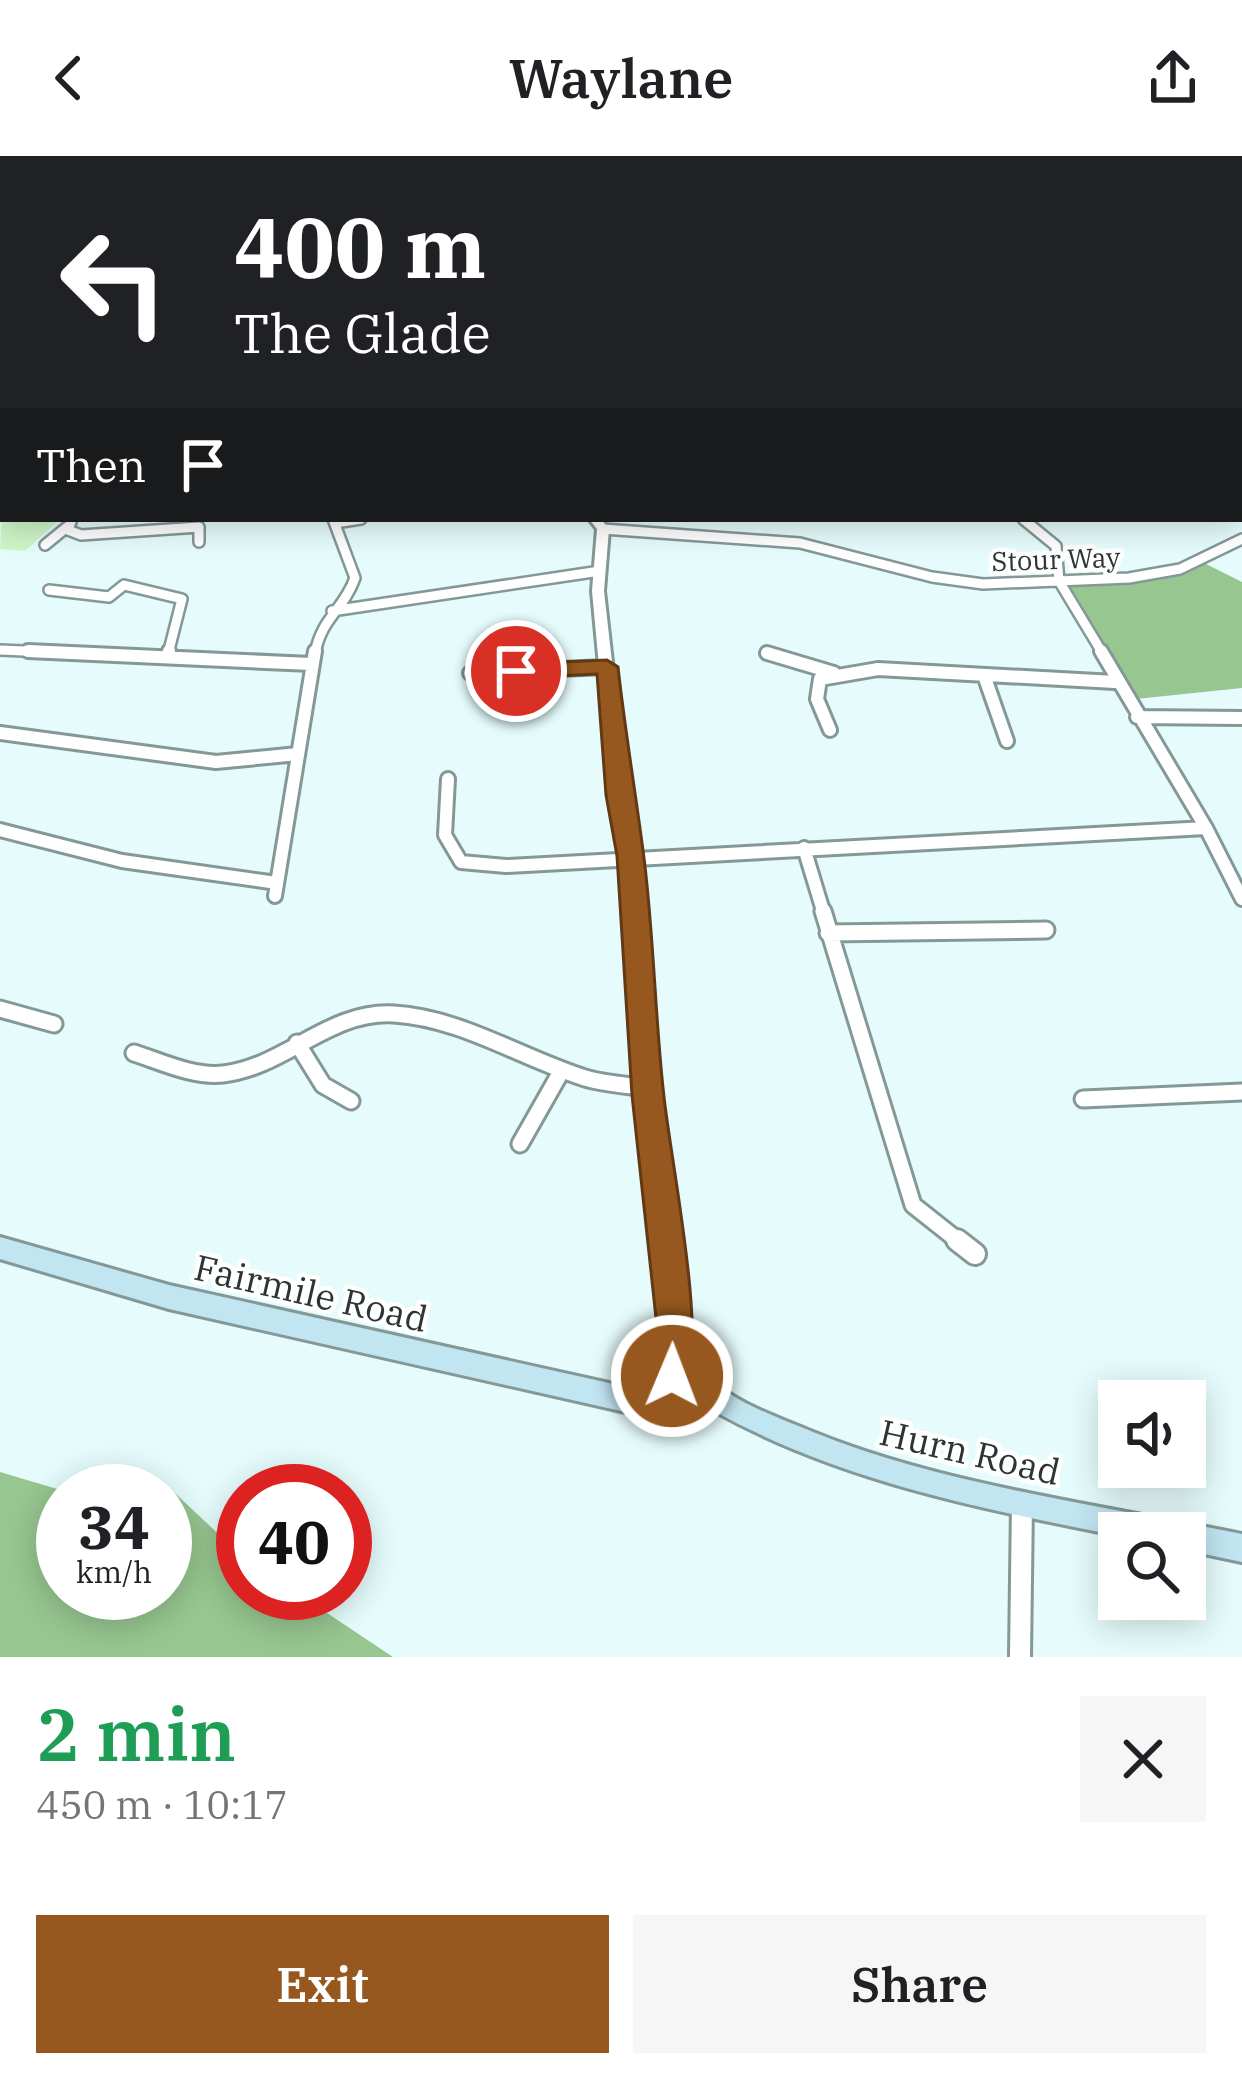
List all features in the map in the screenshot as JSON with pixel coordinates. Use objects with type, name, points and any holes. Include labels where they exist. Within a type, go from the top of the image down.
[{"type":"main road","name":"Fairmile Road","points":[[0,1248],[169,1297],[608,1398],[686,1391]]},
{"type":"main road","name":"Hurn Road","points":[[686,1391],[840,1459],[1098,1518]]},
{"type":"main road","points":[[1206,1540],[1242,1547]]},
{"type":"street","points":[[291,156],[382,156]]},
{"type":"street","points":[[334,522],[352,566],[378,604]]},
{"type":"street","points":[[652,532],[664,522]]},
{"type":"street","points":[[1027,522],[1056,546],[1059,581],[1206,828],[1242,899]]},
{"type":"street","points":[[45,545],[69,523],[81,535],[199,527],[199,542]]},
{"type":"street","points":[[600,529],[598,592],[630,856],[648,1088],[686,1391]]},
{"type":"street","name":"Stour Way","points":[[600,529],[800,543],[932,577],[982,584],[1129,578],[1180,569],[1242,539]]},
{"type":"street","points":[[0,830],[122,861],[276,890],[311,664],[322,620],[354,588],[352,566]]},
{"type":"street","points":[[332,611],[600,571]]},
{"type":"street","points":[[50,590],[109,597],[124,585],[182,599],[167,656]]},
{"type":"street","points":[[0,650],[311,664]]},
{"type":"street","points":[[767,653],[834,673],[926,670],[985,678],[1115,682]]},
{"type":"street","points":[[470,673],[607,667]]},
{"type":"street","points":[[830,730],[817,699],[820,679],[834,673]]},
{"type":"street","points":[[985,678],[1007,741]]},
{"type":"street","points":[[1137,717],[1242,718]]},
{"type":"street","points":[[0,733],[217,762],[298,754]]},
{"type":"street","points":[[448,779],[445,835],[461,862],[506,866],[1206,828]]},
{"type":"street","points":[[804,848],[913,1205],[975,1254]]},
{"type":"street","points":[[828,934],[1046,930]]},
{"type":"street","points":[[0,1010],[48,1018]]},
{"type":"street","points":[[134,1053],[216,1075],[247,1068],[347,1017],[391,1013],[428,1020],[591,1080],[648,1088]]},
{"type":"street","points":[[297,1043],[323,1085],[351,1101]]},
{"type":"street","points":[[520,1144],[562,1070]]},
{"type":"street","points":[[1083,1099],[1242,1092]]},
{"type":"street","points":[[1020,1657],[1022,1502]]},
{"type":"green space","points":[[1,522],[57,522],[25,551],[0,549]]},
{"type":"green space","points":[[1200,561],[1242,582],[1242,688],[1126,700],[1059,581],[1129,578]]},
{"type":"green space","points":[[0,1472],[36,1483],[36,1620],[192,1620],[192,1509],[216,1532],[216,1620],[338,1620],[393,1657],[0,1657]]},
{"type":"route","points":[[516,671],[607,667],[674,1318],[672,1376]]}]
